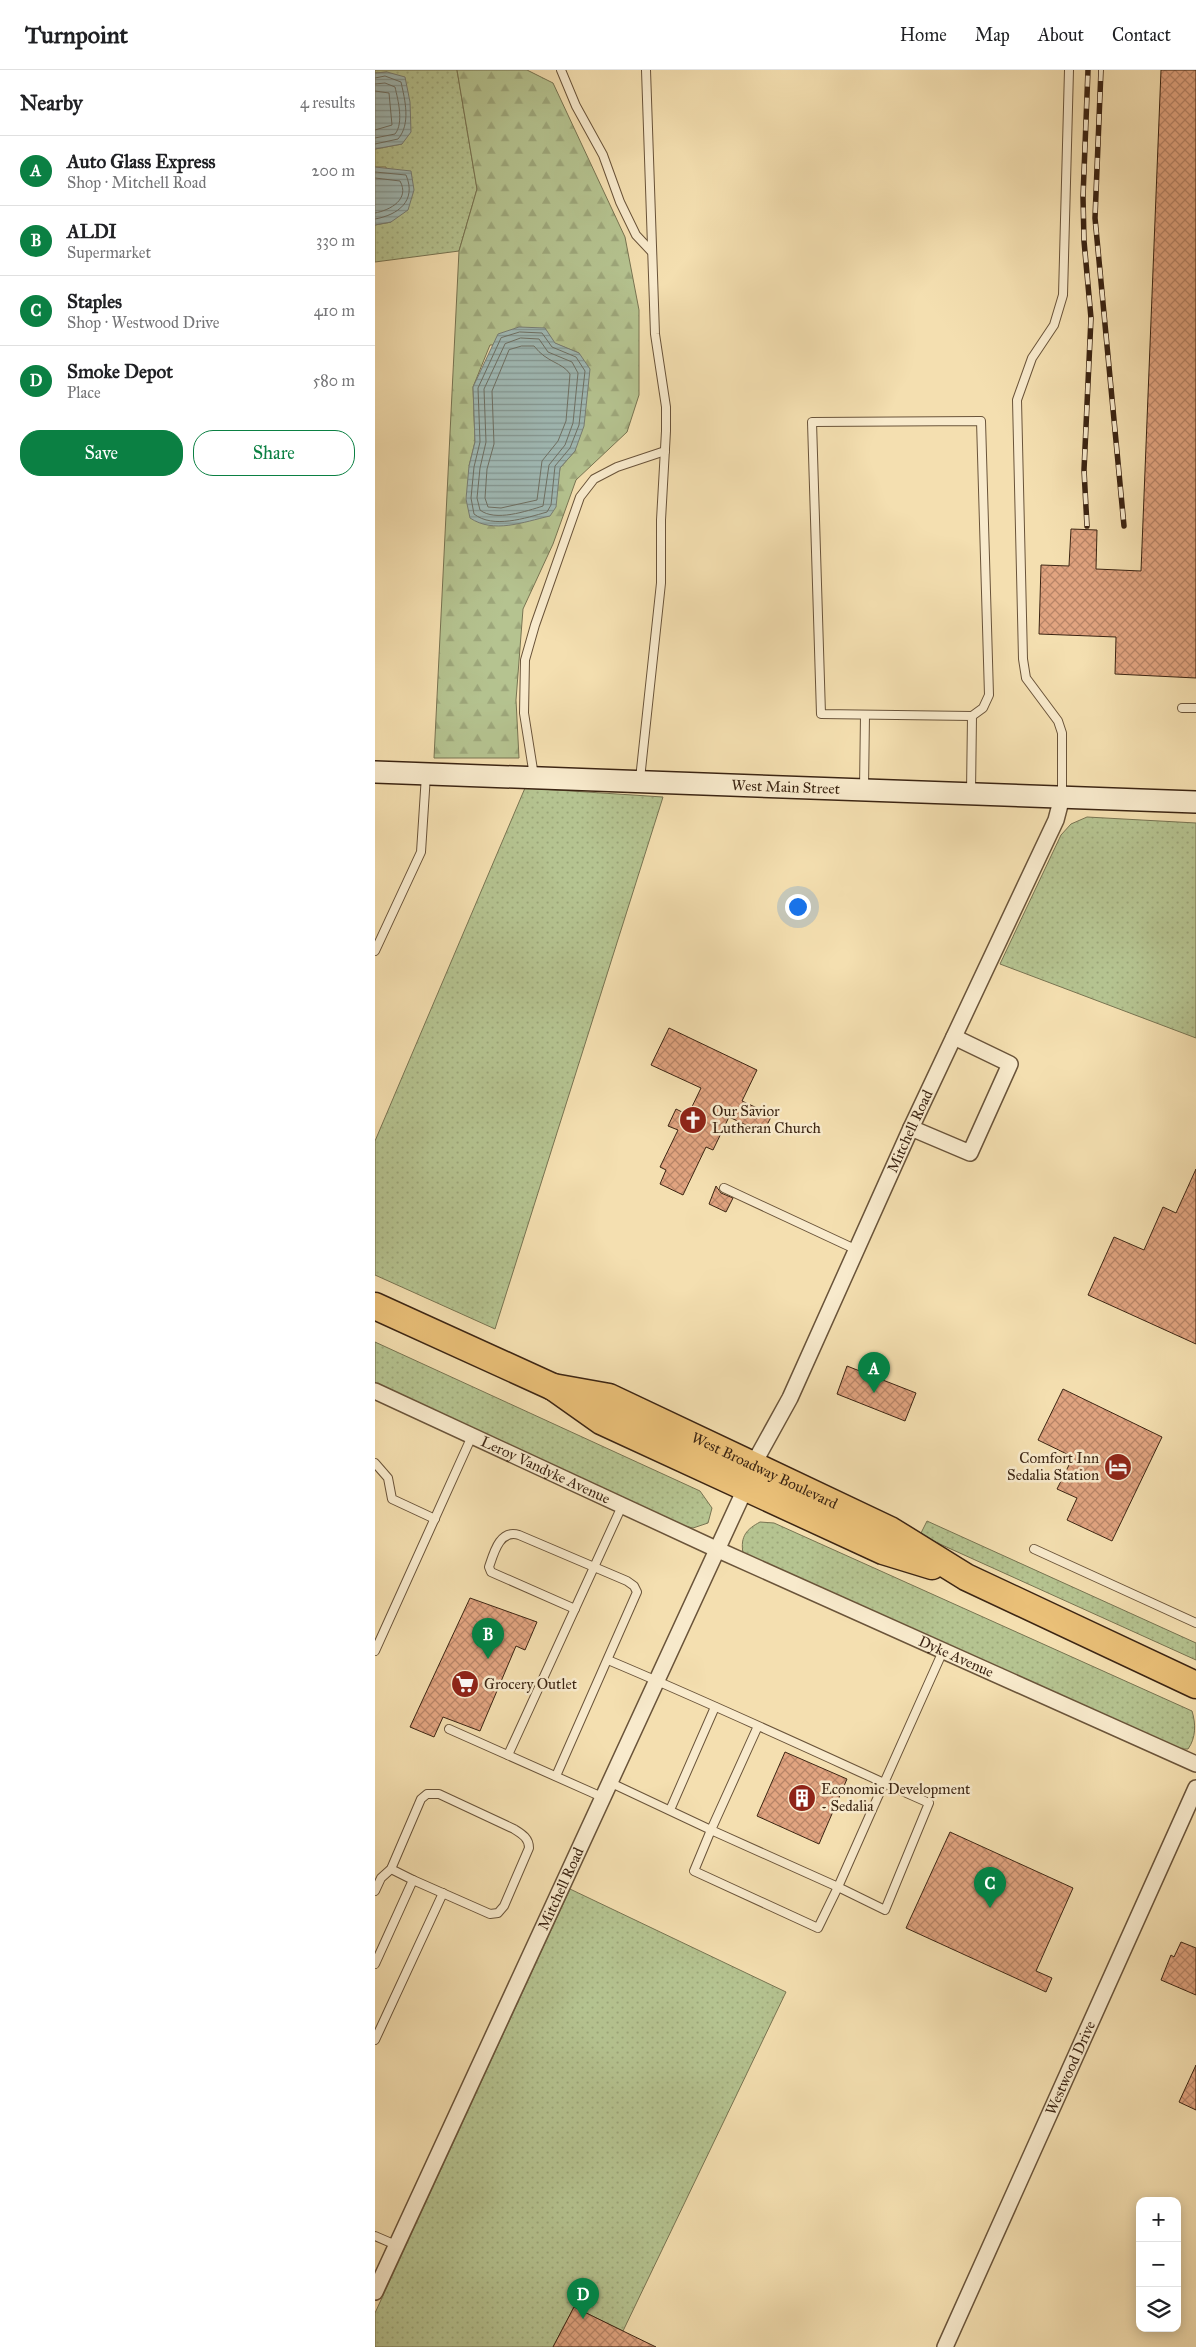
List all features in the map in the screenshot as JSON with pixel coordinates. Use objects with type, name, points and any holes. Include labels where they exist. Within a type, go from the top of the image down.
[{"type":"highway","name":"West Broadway Boulevard","points":[[375,1306],[553,1387],[601,1421],[750,1476],[883,1551],[966,1577],[1196,1685]]},
{"type":"main road","name":"West Main Street","points":[[375,772],[1196,802]]},
{"type":"street","name":"Mitchell Road","points":[[375,2292],[716,1549],[750,1476],[790,1398],[911,1128],[1056,820],[1062,797]]},
{"type":"street","points":[[911,1128],[969,1153],[1010,1064],[954,1037]]},
{"type":"street","name":"Leroy Vandyke Avenue","points":[[375,1391],[716,1549]]},
{"type":"street","name":"Dyke Avenue","points":[[716,1549],[1196,1764]]},
{"type":"street","name":"Westwood Drive","points":[[945,2347],[1196,1788]]},
{"type":"lane","points":[[561,70],[576,106],[603,155],[620,202],[636,235],[651,251]]},
{"type":"lane","points":[[639,781],[661,583],[661,520],[666,406],[655,334],[646,70]]},
{"type":"lane","points":[[1062,797],[1062,733],[1058,721],[1026,678],[1023,659],[1017,400],[1032,358],[1054,324],[1063,295],[1069,70]]},
{"type":"lane","points":[[981,420],[989,695],[983,708],[972,716],[865,715],[821,714],[812,422],[981,420]]},
{"type":"lane","points":[[534,778],[523,713],[525,660],[535,625],[580,497],[594,480],[617,467],[665,451]]},
{"type":"lane","points":[[1182,708],[1196,708]]},
{"type":"lane","points":[[864,790],[865,715]]},
{"type":"lane","points":[[971,794],[972,716]]},
{"type":"lane","points":[[376,948],[421,852],[426,773]]},
{"type":"lane","points":[[724,1188],[857,1250]]},
{"type":"lane","points":[[375,1651],[472,1436]]},
{"type":"lane","points":[[375,1463],[388,1478],[392,1499],[435,1519]]},
{"type":"lane","points":[[508,1755],[622,1506]]},
{"type":"lane","points":[[556,1776],[637,1592],[634,1586],[627,1581],[595,1567],[512,1533],[505,1535],[499,1542],[489,1567],[491,1572],[575,1609]]},
{"type":"lane","points":[[1033,1549],[1196,1623]]},
{"type":"lane","points":[[758,1726],[694,1871],[818,1928],[943,1651]]},
{"type":"lane","points":[[608,1660],[929,1803],[885,1910],[609,1782]]},
{"type":"lane","points":[[671,1810],[715,1707]]},
{"type":"lane","points":[[449,1730],[602,1797]]},
{"type":"lane","points":[[375,1891],[381,1878],[391,1869],[421,1799],[432,1793],[514,1829],[525,1836],[529,1842],[529,1848],[508,1898],[498,1913],[490,1914],[391,1869]]},
{"type":"lane","points":[[375,1964],[413,1880]]},
{"type":"lane","points":[[375,2040],[443,1893]]},
{"type":"lane","points":[[375,2236],[396,2245]]},
{"type":"green space","points":[[375,70],[457,70],[477,189],[459,251],[375,262],[375,225],[391,222],[386,167],[375,167],[375,149],[402,144],[387,72],[375,73]]},
{"type":"green space","points":[[457,70],[527,70],[553,83],[625,237],[639,310],[639,395],[627,432],[576,480],[553,544],[523,609],[516,700],[519,758],[434,758],[459,251],[477,189]],"holes":[[[554,343],[579,353],[575,451],[560,468],[557,486],[469,466],[475,442],[473,387],[490,345]]]},
{"type":"green space","points":[[525,788],[663,797],[495,1329],[375,1275],[375,1141]]},
{"type":"green space","points":[[1087,817],[1196,823],[1196,1038],[1000,964],[1061,835],[1071,824]]},
{"type":"green space","points":[[375,1342],[700,1491],[712,1508],[708,1523],[693,1528],[676,1524],[375,1386]]},
{"type":"green space","points":[[927,1521],[1196,1643],[1196,1660],[920,1535]]},
{"type":"green space","points":[[760,1522],[774,1523],[1192,1711],[1194,1731],[1191,1745],[1188,1749],[1170,1749],[743,1553],[743,1542],[748,1530]]},
{"type":"green space","points":[[570,1889],[786,1992],[623,2331],[574,2307],[553,2347],[375,2347],[375,2313]]},
{"type":"water","points":[[387,72],[405,77],[410,102],[411,132],[402,144],[375,149],[375,73]]},
{"type":"water","points":[[375,167],[411,171],[414,190],[408,210],[391,222],[375,225]]},
{"type":"water","points":[[519,327],[545,328],[555,343],[579,353],[590,369],[584,426],[575,451],[560,468],[556,507],[550,516],[509,525],[489,525],[479,523],[470,518],[466,499],[469,466],[475,442],[473,387],[498,334]]},
{"type":"building","points":[[1161,70],[1196,70],[1196,678],[1115,674],[1116,637],[1039,634],[1041,565],[1069,566],[1071,529],[1097,530],[1096,569],[1141,571]]},
{"type":"building","name":"Our Savior Lutheran Church","points":[[669,1028],[757,1070],[742,1101],[772,1115],[763,1133],[729,1117],[713,1150],[706,1147],[683,1195],[660,1184],[666,1170],[660,1167],[678,1130],[668,1126],[676,1109],[688,1115],[701,1088],[651,1065]]},
{"type":"building","points":[[1196,1169],[1196,1344],[1088,1295],[1114,1237],[1144,1250],[1163,1207],[1176,1213]]},
{"type":"building","points":[[716,1186],[721,1193],[733,1198],[726,1212],[709,1204]]},
{"type":"building","points":[[847,1366],[916,1393],[905,1421],[837,1394]]},
{"type":"building","name":"Comfort Inn Sedalia Station","points":[[1063,1389],[1162,1437],[1112,1541],[1067,1520],[1077,1498],[1057,1489],[1073,1457],[1038,1440]]},
{"type":"building","name":"Grocery Outlet","points":[[470,1598],[537,1622],[525,1650],[516,1646],[480,1731],[443,1717],[434,1737],[410,1727]]},
{"type":"building","name":"Economic Development - Sedalia","points":[[785,1752],[847,1779],[819,1844],[757,1816]]},
{"type":"building","points":[[950,1832],[1073,1888],[1036,1971],[1052,1978],[1046,1992],[906,1928]]},
{"type":"building","points":[[1181,1942],[1196,1948],[1196,1995],[1161,1980],[1171,1955],[1174,1957]]},
{"type":"building","points":[[1196,2065],[1196,2110],[1179,2102]]},
{"type":"building","points":[[574,2307],[623,2331],[656,2347],[553,2347]]},
{"type":"railway","points":[[1087,526],[1084,470],[1091,318],[1084,241],[1083,197],[1088,70]]},
{"type":"railway","points":[[1101,70],[1095,218],[1124,526]]},
{"type":"place","name":"Our Savior Lutheran Church","points":[[693,1120]]},
{"type":"place","name":"Auto Glass Express","points":[[874,1393]]},
{"type":"place","name":"Comfort Inn Sedalia Station","points":[[1118,1467]]},
{"type":"place","name":"ALDI","points":[[488,1659]]},
{"type":"place","name":"Grocery Outlet","points":[[465,1684]]},
{"type":"place","name":"Economic Development - Sedalia","points":[[802,1798]]},
{"type":"place","name":"Staples","points":[[990,1908]]},
{"type":"place","name":"Smoke Depot","points":[[583,2319]]}]
